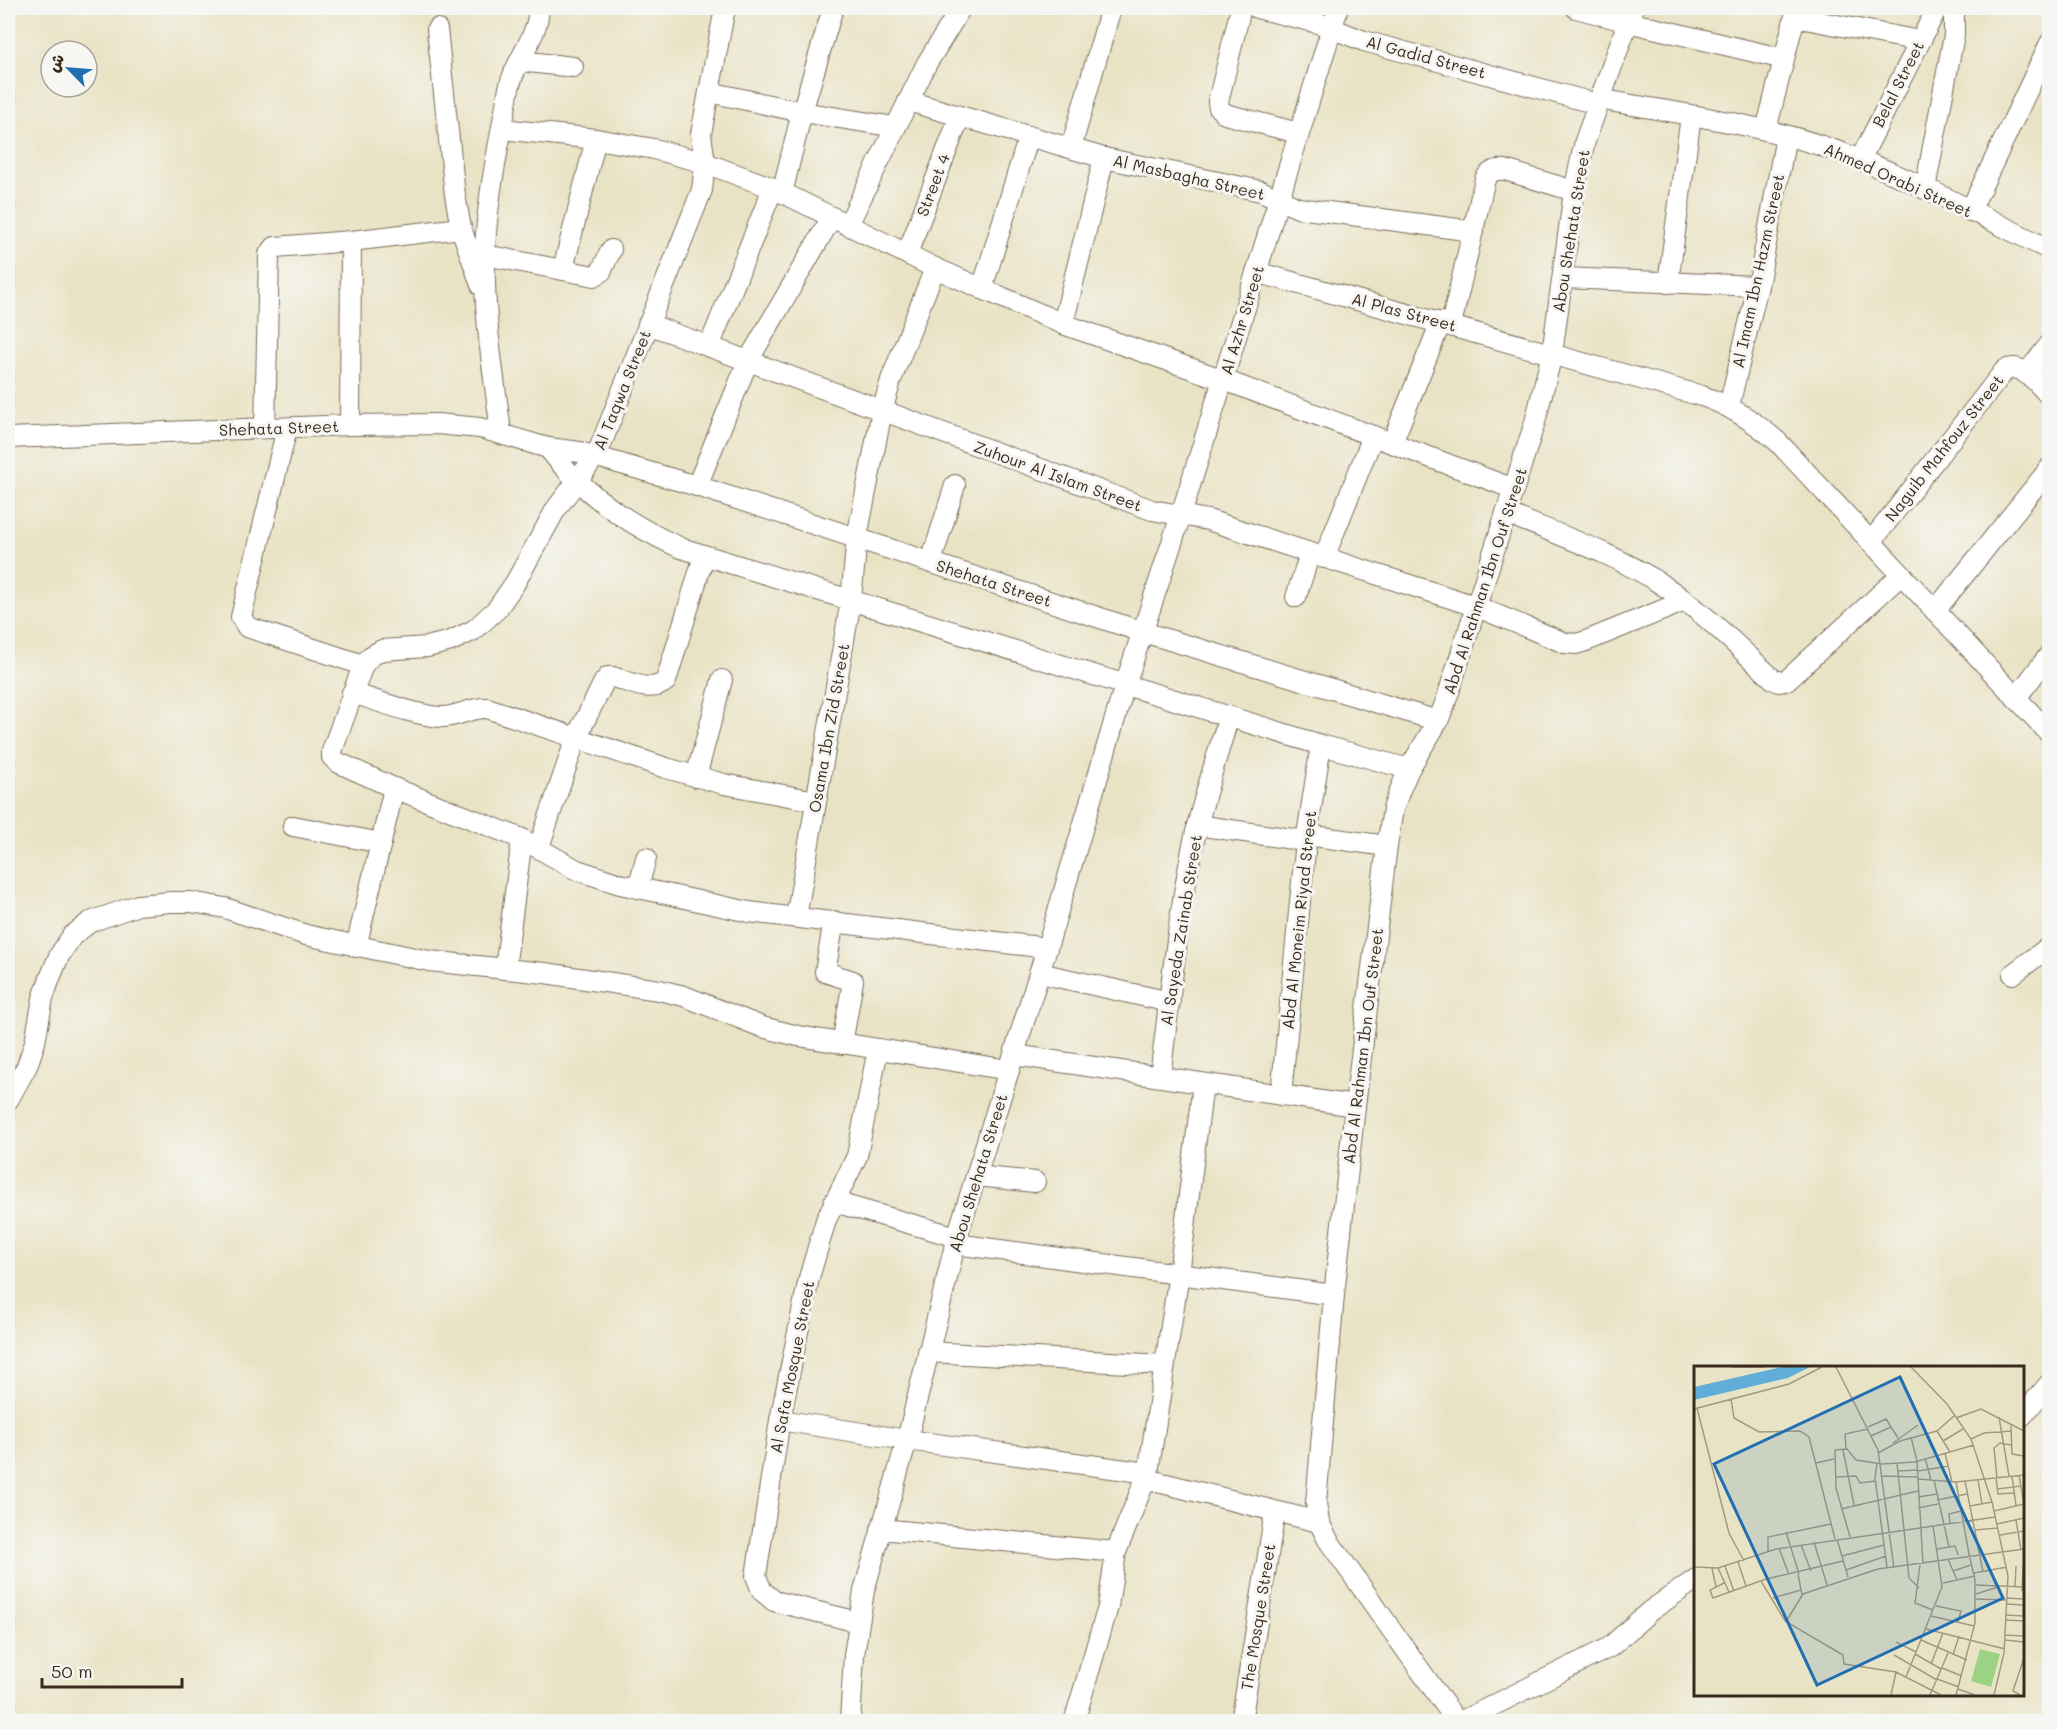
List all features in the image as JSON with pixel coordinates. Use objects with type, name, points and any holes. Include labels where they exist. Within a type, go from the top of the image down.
[{"type":"street","points":[[501,433],[486,296],[485,255],[491,192],[510,84],[535,30],[539,8]]},
{"type":"street","name":"Al Taqwa Street","points":[[363,665],[370,656],[382,650],[427,647],[451,641],[474,630],[497,609],[515,583],[539,537],[595,457],[702,190],[705,163],[701,134],[725,8]]},
{"type":"street","points":[[709,347],[777,191],[833,8]]},
{"type":"street","points":[[697,486],[748,361],[840,221],[895,128],[938,43],[960,8]]},
{"type":"street","points":[[1071,148],[1111,8]]},
{"type":"street","points":[[1241,8],[1218,102],[1219,108],[1225,114],[1298,133]]},
{"type":"street","name":"Al Gadid Street","points":[[1257,8],[1318,23],[1364,41],[1598,101]]},
{"type":"street","name":"Al Azhr Street","points":[[1143,632],[1224,380],[1338,8]]},
{"type":"street","points":[[1576,8],[1630,15],[1784,58]]},
{"type":"street","name":"Belal Street","points":[[1860,160],[1937,8]]},
{"type":"street","points":[[1925,189],[1954,35],[1954,8]]},
{"type":"street","points":[[1766,130],[1796,12],[1920,41]]},
{"type":"street","name":"Abou Shehata Street","points":[[1552,354],[1574,190],[1585,141],[1630,15]]},
{"type":"street","points":[[437,29],[454,195],[461,228],[486,296]]},
{"type":"street","points":[[1970,211],[2049,44]]},
{"type":"street","points":[[520,61],[573,67]]},
{"type":"street","points":[[709,92],[802,112],[895,128]]},
{"type":"street","name":"Al Masbagha Street","points":[[908,101],[1104,158],[1261,191],[1298,208],[1473,231]]},
{"type":"street","name":"Ahmed Orabi Street","points":[[1598,101],[1766,130],[1822,146],[1925,189],[2049,250]]},
{"type":"street","name":"Street 4","points":[[907,254],[960,116]]},
{"type":"street","points":[[1668,283],[1691,116]]},
{"type":"street","points":[[502,129],[596,139],[654,149],[705,163],[777,191],[982,290],[1062,324],[1224,380],[1515,489]]},
{"type":"street","name":"Al Imam Ibn Hazm Street","points":[[1730,406],[1758,286],[1786,135]]},
{"type":"street","points":[[982,290],[1029,136]]},
{"type":"street","points":[[563,269],[596,139]]},
{"type":"street","points":[[1062,324],[1104,158]]},
{"type":"street","points":[[1296,597],[1446,323],[1473,231],[1485,179],[1493,171],[1505,170],[1574,190]]},
{"type":"street","points":[[265,428],[269,254],[271,250],[275,247],[351,242],[461,228]]},
{"type":"street","points":[[350,425],[351,242]]},
{"type":"street","points":[[485,255],[598,275],[602,272],[611,250]]},
{"type":"street","name":"Osama Ibn Zid Street","points":[[796,918],[851,600],[857,537],[882,411],[891,380],[935,268]]},
{"type":"street","name":"Al Plas Street","points":[[1256,272],[1446,323],[1730,406],[1756,423],[1778,442],[2049,734]]},
{"type":"street","points":[[1563,278],[1758,286]]},
{"type":"street","name":"Zuhour Al Islam Street","points":[[648,324],[1152,510],[1208,520],[1474,606],[1565,643],[1576,644],[1685,601]]},
{"type":"street","points":[[2026,374],[2049,344]]},
{"type":"street","name":"Abd Al Rahman Ibn Ouf Street","points":[[1458,1722],[1328,1540],[1318,1522],[1316,1503],[1334,1295],[1355,1106],[1387,846],[1394,809],[1409,770],[1438,721],[1446,701],[1474,606],[1515,489],[1552,354]]},
{"type":"street","name":"Naguib Mahfouz Street","points":[[1871,542],[2005,370],[2016,367],[2049,396]]},
{"type":"street","name":"Shehata Street","points":[[8,438],[350,425],[437,424],[501,433],[548,448],[580,452],[697,486],[1143,632],[1438,721]]},
{"type":"street","points":[[287,428],[241,617],[247,627],[363,665],[332,751],[332,757],[337,762],[394,788],[531,843],[577,870],[620,884],[749,912],[1047,948]]},
{"type":"street","points":[[548,448],[606,507],[662,540],[704,556],[1409,770]]},
{"type":"street","points":[[1935,611],[2049,468]]},
{"type":"street","points":[[931,562],[955,485]]},
{"type":"street","points":[[1506,513],[1637,570],[1685,601],[1779,682],[1787,680],[1901,575]]},
{"type":"street","points":[[505,969],[531,843],[576,738],[608,677],[652,688],[659,687],[666,681],[704,556]]},
{"type":"street","name":"Abou Shehata Street","points":[[850,1722],[858,1622],[872,1560],[907,1440],[956,1241],[1143,632]]},
{"type":"street","points":[[2016,698],[2049,654]]},
{"type":"street","points":[[696,777],[722,680]]},
{"type":"street","points":[[352,693],[431,717],[450,717],[473,709],[487,708],[635,759],[696,777],[816,801]]},
{"type":"street","name":"Al Sayeda Zainab Street","points":[[1160,1077],[1181,913],[1197,825],[1229,716]]},
{"type":"street","name":"Abd Al Moneim Riyad Street","points":[[1281,1095],[1306,838],[1321,745]]},
{"type":"street","points":[[356,947],[394,788]]},
{"type":"street","points":[[1197,825],[1387,846]]},
{"type":"street","points":[[293,826],[381,843]]},
{"type":"street","points":[[638,888],[646,858]]},
{"type":"street","points":[[8,1100],[27,1066],[35,1042],[43,998],[59,956],[72,936],[90,922],[138,905],[190,902],[225,908],[306,935],[429,961],[659,990],[684,996],[762,1027],[842,1044],[878,1050],[1160,1077],[1355,1106]]},
{"type":"street","points":[[834,921],[825,972],[853,981],[842,1044]]},
{"type":"street","points":[[2013,974],[2049,946]]},
{"type":"street","points":[[1039,973],[1170,1002]]},
{"type":"street","name":"Al Safa Mosque Street","points":[[858,1622],[774,1601],[762,1591],[756,1576],[780,1420],[813,1259],[834,1202],[857,1156],[878,1050]]},
{"type":"street","points":[[1074,1722],[1108,1608],[1116,1551],[1148,1476],[1179,1274],[1203,1084]]},
{"type":"street","points":[[976,1176],[1035,1182]]},
{"type":"street","points":[[834,1202],[956,1241],[1334,1295]]},
{"type":"street","points":[[928,1352],[1165,1365]]},
{"type":"street","points":[[2024,1414],[2049,1383]]},
{"type":"street","points":[[780,1420],[1148,1476],[1318,1522]]},
{"type":"street","name":"The Mosque Street","points":[[1241,1722],[1275,1512]]},
{"type":"street","points":[[881,1529],[1116,1551]]},
{"type":"street","points":[[1458,1722],[1610,1647],[1650,1611],[1694,1580]]}]
